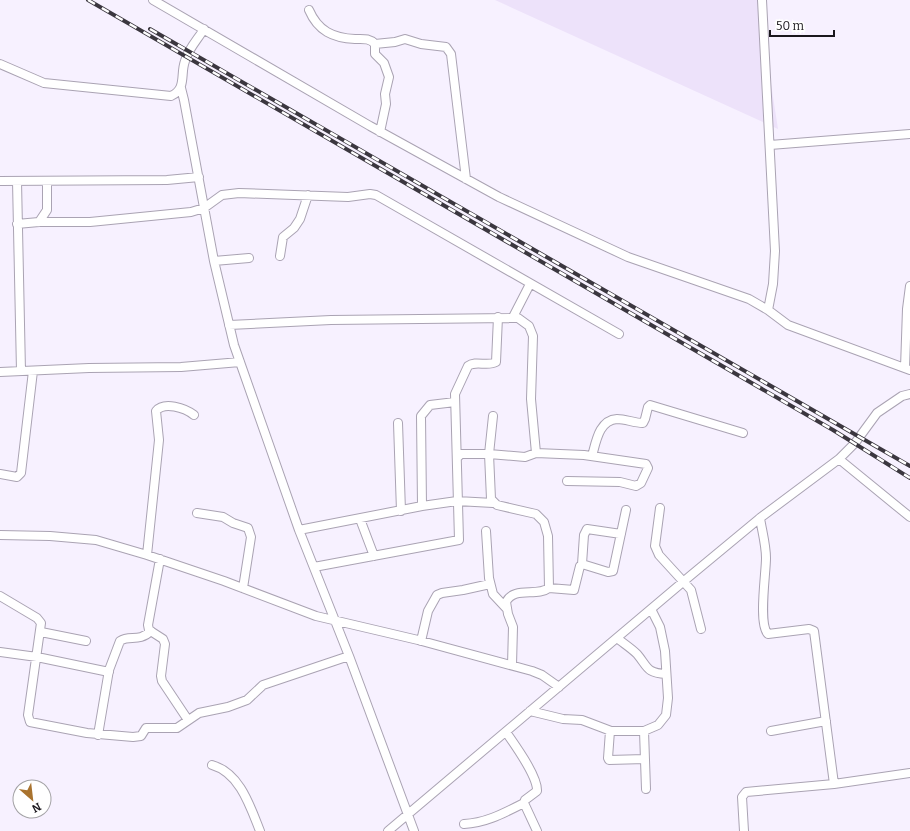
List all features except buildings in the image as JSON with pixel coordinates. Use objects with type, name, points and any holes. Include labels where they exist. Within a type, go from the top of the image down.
[{"type":"street","points":[[153,0],[380,132],[499,197],[628,257],[750,299],[788,325],[907,369],[907,308],[910,286]]},
{"type":"street","points":[[762,0],[775,251],[773,284],[768,310]]},
{"type":"street","points":[[309,10],[314,20],[325,32],[345,38],[367,38],[375,44],[395,42],[405,39],[421,44],[440,45],[449,50],[466,179]]},
{"type":"street","points":[[204,29],[184,62],[181,88],[228,326],[299,530],[349,656],[406,815],[414,831]]},
{"type":"street","points":[[375,44],[375,54],[384,63],[389,77],[385,94],[386,104],[380,132]]},
{"type":"street","points":[[0,64],[44,83],[171,96],[177,93],[181,88]]},
{"type":"street","points":[[770,145],[910,134]]},
{"type":"street","points":[[0,181],[166,180],[199,177]]},
{"type":"street","points":[[16,181],[21,371]]},
{"type":"street","points":[[39,222],[47,210],[48,181]]},
{"type":"street","points":[[18,224],[39,222],[74,223],[169,215],[204,208],[222,195],[239,193],[348,197],[370,194],[376,195],[619,334]]},
{"type":"street","points":[[280,256],[284,237],[294,228],[300,219],[308,195]]},
{"type":"street","points":[[214,261],[249,258]]},
{"type":"street","points":[[513,317],[530,284]]},
{"type":"street","points":[[314,567],[457,542],[460,538],[457,501],[456,390],[468,366],[474,363],[492,364],[497,359],[498,317]]},
{"type":"street","points":[[228,326],[331,320],[513,317],[529,326],[533,336],[531,399],[536,453]]},
{"type":"street","points":[[0,372],[89,368],[162,368],[240,362]]},
{"type":"street","points":[[0,474],[17,477],[21,473],[33,371]]},
{"type":"street","points":[[388,831],[760,518],[839,460],[855,444],[877,413],[902,396],[910,394]]},
{"type":"street","points":[[422,506],[420,416],[430,405],[455,402]]},
{"type":"street","points":[[592,456],[601,427],[606,422],[618,419],[643,423],[650,405],[743,433]]},
{"type":"street","points":[[147,554],[159,440],[156,411],[160,407],[172,406],[185,409],[194,415]]},
{"type":"street","points":[[493,416],[489,454],[489,482],[491,499],[493,503]]},
{"type":"street","points":[[398,423],[401,511]]},
{"type":"street","points":[[456,458],[461,454],[489,454],[525,457],[536,453],[592,456],[646,464],[648,468],[641,483],[636,486],[620,482],[567,481]]},
{"type":"street","points":[[839,460],[910,517]]},
{"type":"street","points":[[299,530],[422,506],[457,501],[493,503],[530,511],[536,514],[544,522],[548,536],[549,588]]},
{"type":"street","points":[[660,508],[655,546],[659,555],[684,581],[692,593],[701,629]]},
{"type":"street","points":[[582,564],[608,572],[613,571],[626,510]]},
{"type":"street","points":[[197,513],[223,516],[233,523],[248,528],[250,531],[251,537],[243,588]]},
{"type":"street","points":[[760,518],[766,557],[763,606],[766,632],[772,635],[809,629],[814,631],[816,636],[834,784]]},
{"type":"street","points":[[360,519],[374,556]]},
{"type":"street","points":[[512,665],[513,627],[506,602],[512,595],[544,591],[549,588],[574,590],[580,566],[582,564],[584,535],[587,529],[621,534]]},
{"type":"street","points":[[486,532],[490,584],[495,598],[507,609]]},
{"type":"street","points":[[0,535],[84,538],[147,554],[316,616],[422,641],[512,665],[542,675],[559,687]]},
{"type":"street","points":[[160,559],[148,625],[151,631],[160,636],[165,644],[161,676],[164,686],[188,720]]},
{"type":"street","points":[[422,641],[428,611],[437,595],[490,584]]},
{"type":"street","points":[[0,596],[37,618],[41,623],[28,714],[30,722],[98,735],[139,737],[146,728],[177,728],[199,713],[228,708],[247,700],[263,685],[349,656]]},
{"type":"street","points":[[530,711],[563,719],[582,720],[610,731],[644,731],[658,725],[666,716],[668,708],[666,674],[660,627],[651,609]]},
{"type":"street","points":[[98,735],[109,672],[120,641],[143,637],[151,631]]},
{"type":"street","points":[[40,632],[86,641]]},
{"type":"street","points":[[617,638],[636,653],[646,667],[652,672],[666,674]]},
{"type":"street","points":[[0,652],[37,657],[109,672]]},
{"type":"street","points":[[771,731],[826,721]]},
{"type":"street","points":[[610,731],[609,760],[645,759]]},
{"type":"street","points":[[644,731],[646,789]]},
{"type":"street","points":[[464,824],[481,822],[494,818],[524,803],[525,800],[535,794],[538,788],[527,763],[506,732]]},
{"type":"street","points":[[212,765],[223,768],[237,781],[260,831]]},
{"type":"street","points":[[744,831],[742,797],[746,792],[834,784],[910,773]]},
{"type":"street","points":[[524,803],[537,831]]},
{"type":"shaded area","points":[[495,0],[758,0],[778,129]]},
{"type":"railway","points":[[88,0],[833,430],[910,478]]},
{"type":"railway","points":[[150,29],[910,466]]}]
